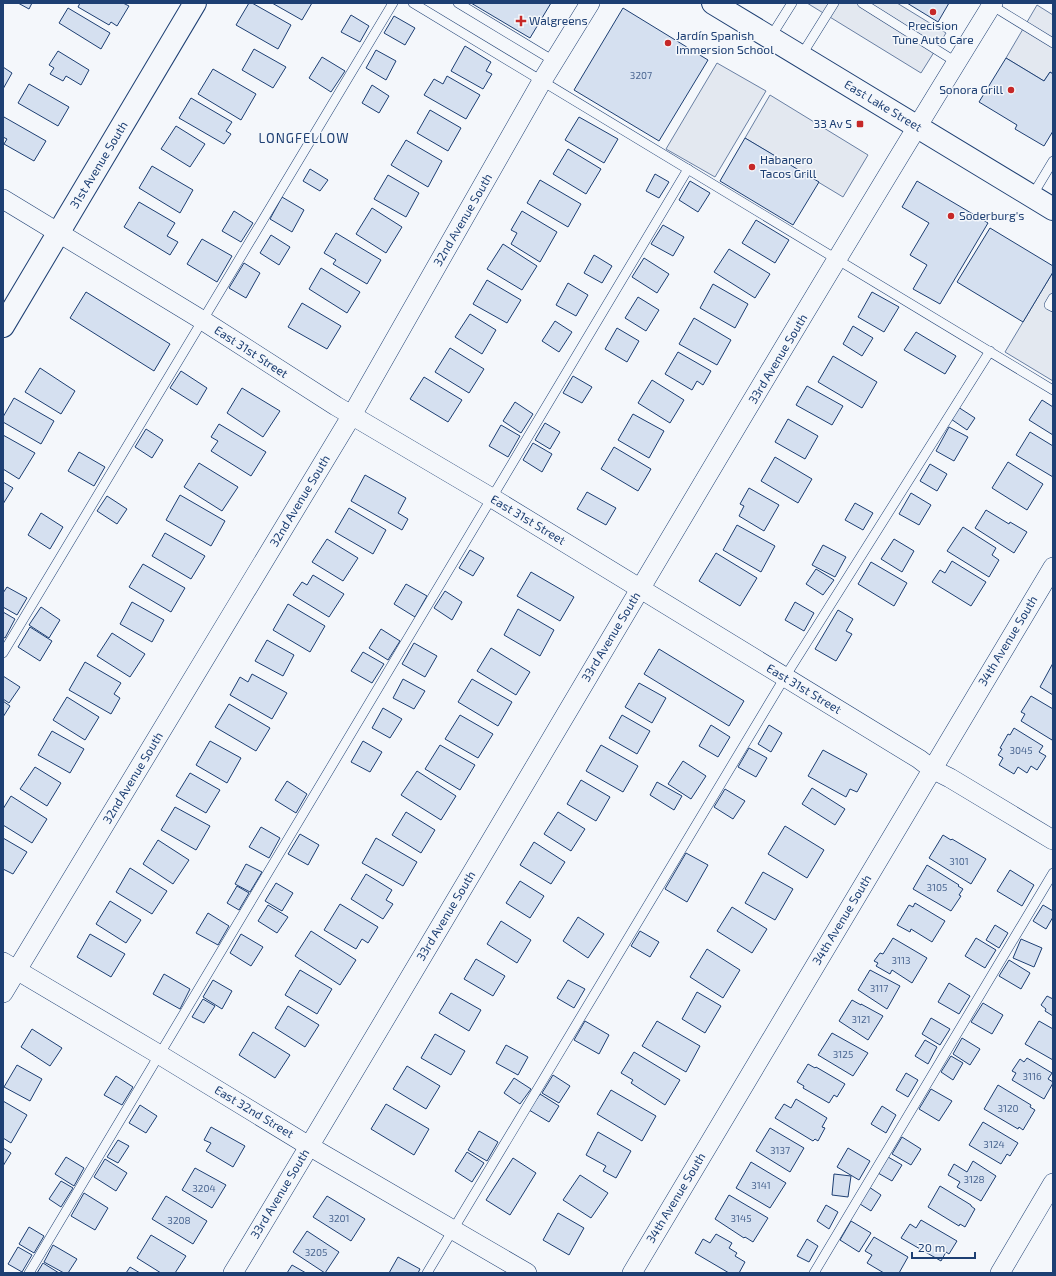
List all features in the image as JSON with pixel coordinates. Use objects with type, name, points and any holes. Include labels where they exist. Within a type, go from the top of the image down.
[{"type":"main road","name":"31st Avenue South","points":[[3,326],[195,3]]},
{"type":"main road","name":"East Lake Street","points":[[713,3],[1053,209]]},
{"type":"street","name":"32nd Avenue South","points":[[3,994],[10,966],[352,415],[542,81],[590,3]]},
{"type":"street","name":"33rd Avenue South","points":[[233,1273],[640,588],[917,126],[992,4]]},
{"type":"street","name":"East 31st Street","points":[[3,199],[202,320],[330,402],[492,498],[932,768],[1053,840]]},
{"type":"street","name":"34th Avenue South","points":[[632,1273],[1053,567]]},
{"type":"street","name":"East 32nd Street","points":[[10,966],[160,1054],[309,1146],[527,1273]]},
{"type":"street","points":[[1000,1273],[1053,1183]]},
{"type":"lane","points":[[3,653],[393,3]]},
{"type":"lane","points":[[413,3],[1053,390]]},
{"type":"lane","points":[[458,3],[554,61]]},
{"type":"lane","points":[[770,38],[792,3]]},
{"type":"lane","points":[[801,56],[834,3]]},
{"type":"lane","points":[[862,3],[956,62]]},
{"type":"lane","points":[[992,4],[1053,43]]},
{"type":"lane","points":[[1032,196],[1053,161]]},
{"type":"lane","points":[[29,1273],[688,169]]},
{"type":"lane","points":[[1053,298],[1049,305],[1053,307]]},
{"type":"lane","points":[[427,1273],[785,677],[990,351]]},
{"type":"lane","points":[[814,1273],[1053,873]]},
{"type":"shaded area","points":[[807,3],[897,3],[946,33],[921,73]]},
{"type":"shaded area","points":[[1037,5],[1053,15],[1053,74],[1050,72],[1044,81],[1006,58]]},
{"type":"shaded area","points":[[717,63],[766,91],[715,177],[666,149]]},
{"type":"shaded area","points":[[770,95],[868,155],[843,197],[745,138]]},
{"type":"shaded area","points":[[1053,272],[1053,381],[1005,352]]},
{"type":"building","points":[[18,3],[32,3],[29,9]]},
{"type":"building","points":[[80,3],[123,3],[129,6],[117,26],[111,22],[109,25],[78,7]]},
{"type":"building","points":[[249,3],[252,3],[291,25],[278,49],[236,25]]},
{"type":"building","points":[[272,3],[312,3],[302,20]]},
{"type":"building","name":"Walgreens","points":[[471,3],[551,3],[530,38]]},
{"type":"building","name":"Precision Tune Auto Care","points":[[907,3],[949,3],[938,22]]},
{"type":"building","points":[[68,8],[110,33],[101,49],[59,23]]},
{"type":"building","points":[[623,8],[708,60],[659,141],[574,90]]},
{"type":"building","points":[[351,15],[369,26],[360,42],[341,32]]},
{"type":"building","points":[[394,16],[415,28],[405,45],[384,33]]},
{"type":"building","points":[[465,46],[491,62],[486,71],[492,74],[483,89],[451,71]]},
{"type":"building","points":[[254,49],[286,67],[273,88],[242,70]]},
{"type":"building","points":[[376,50],[396,61],[386,80],[366,68]]},
{"type":"building","points":[[58,51],[89,70],[81,85],[66,76],[63,81],[50,74],[54,68],[49,65]]},
{"type":"building","points":[[322,57],[345,71],[331,92],[309,78]]},
{"type":"building","points":[[1006,58],[1044,81],[1050,72],[1053,74],[1053,131],[1044,146],[1015,129],[1017,125],[979,102]]},
{"type":"building","points":[[3,67],[12,73],[3,89]]},
{"type":"building","points":[[213,69],[256,94],[241,120],[198,94]]},
{"type":"building","points":[[447,76],[480,95],[466,119],[424,95],[434,79],[443,84]]},
{"type":"building","points":[[29,84],[69,107],[58,126],[18,103]]},
{"type":"building","points":[[372,85],[389,96],[379,113],[362,103]]},
{"type":"building","points":[[191,98],[232,122],[226,131],[231,134],[224,144],[179,118]]},
{"type":"building","points":[[430,110],[461,128],[448,151],[417,133]]},
{"type":"building","points":[[4,117],[46,141],[34,161],[4,144],[7,139],[3,137]]},
{"type":"building","points":[[579,117],[618,139],[604,163],[565,140]]},
{"type":"building","points":[[176,126],[205,144],[190,167],[161,149]]},
{"type":"building","points":[[745,138],[819,182],[793,225],[720,181]]},
{"type":"building","points":[[406,140],[442,161],[428,187],[391,165]]},
{"type":"building","points":[[568,149],[601,169],[586,194],[553,174]]},
{"type":"building","points":[[152,166],[193,190],[180,213],[139,188]]},
{"type":"building","points":[[310,169],[328,180],[320,191],[303,181]]},
{"type":"building","points":[[655,174],[669,182],[659,198],[646,191]]},
{"type":"building","points":[[388,175],[419,193],[406,217],[374,199]]},
{"type":"building","points":[[540,180],[581,204],[568,227],[527,203]]},
{"type":"building","points":[[690,181],[710,193],[698,212],[679,200]]},
{"type":"building","points":[[917,181],[988,223],[940,304],[913,289],[927,265],[910,255],[929,223],[902,207]]},
{"type":"building","points":[[282,197],[304,210],[292,232],[270,219]]},
{"type":"building","points":[[139,202],[175,223],[167,236],[178,242],[170,255],[124,227]]},
{"type":"building","points":[[372,208],[402,227],[386,253],[356,234]]},
{"type":"building","points":[[234,211],[253,223],[241,242],[222,231]]},
{"type":"building","points":[[522,211],[557,232],[540,262],[511,244],[517,233],[511,230]]},
{"type":"building","points":[[756,220],[789,240],[775,263],[742,243]]},
{"type":"building","points":[[663,225],[684,237],[673,256],[651,244]]},
{"type":"building","points":[[990,228],[1053,266],[1053,272],[1023,322],[957,282]]},
{"type":"building","points":[[336,233],[381,260],[367,284],[333,264],[336,260],[324,253]]},
{"type":"building","points":[[271,235],[290,247],[279,265],[260,253]]},
{"type":"building","points":[[202,239],[232,256],[217,282],[187,264]]},
{"type":"building","points":[[503,244],[537,266],[522,290],[487,269]]},
{"type":"building","points":[[729,249],[770,274],[755,298],[714,272]]},
{"type":"building","points":[[594,255],[612,266],[602,283],[584,273]]},
{"type":"building","points":[[644,258],[669,274],[657,293],[632,277]]},
{"type":"building","points":[[244,263],[260,273],[246,298],[229,288]]},
{"type":"building","points":[[321,268],[360,292],[347,313],[309,289]]},
{"type":"building","points":[[487,280],[521,300],[507,323],[473,304]]},
{"type":"building","points":[[568,283],[588,295],[576,316],[556,305]]},
{"type":"building","points":[[713,284],[748,304],[735,328],[700,308]]},
{"type":"building","points":[[86,292],[170,344],[154,371],[70,318]]},
{"type":"building","points":[[872,292],[899,307],[884,332],[858,317]]},
{"type":"building","points":[[638,297],[659,310],[646,331],[625,318]]},
{"type":"building","points":[[302,303],[341,326],[327,349],[288,327]]},
{"type":"building","points":[[470,314],[496,330],[482,354],[455,337]]},
{"type":"building","points":[[694,318],[731,340],[717,365],[679,344]]},
{"type":"building","points":[[555,321],[572,332],[559,352],[542,341]]},
{"type":"building","points":[[853,326],[873,338],[862,356],[843,344]]},
{"type":"building","points":[[617,328],[639,341],[627,362],[605,349]]},
{"type":"building","points":[[916,332],[956,356],[945,374],[904,350]]},
{"type":"building","points":[[450,348],[484,369],[469,393],[435,372]]},
{"type":"building","points":[[678,352],[711,371],[703,385],[697,381],[692,390],[665,374]]},
{"type":"building","points":[[833,356],[877,382],[862,408],[818,382]]},
{"type":"building","points":[[40,368],[75,391],[61,414],[25,392]]},
{"type":"building","points":[[181,371],[207,388],[197,405],[170,388]]},
{"type":"building","points":[[573,376],[592,387],[582,403],[563,393]]},
{"type":"building","points":[[424,377],[462,400],[448,422],[410,399]]},
{"type":"building","points":[[652,380],[684,400],[670,423],[638,403]]},
{"type":"building","points":[[807,386],[843,406],[832,425],[796,405]]},
{"type":"building","points":[[242,388],[280,411],[263,437],[227,413]]},
{"type":"building","points":[[14,398],[54,421],[41,444],[3,422],[3,417]]},
{"type":"building","points":[[1042,400],[1053,407],[1053,435],[1029,420]]},
{"type":"building","points":[[515,402],[533,414],[521,433],[503,421]]},
{"type":"building","points":[[958,407],[975,418],[967,430],[951,419]]},
{"type":"building","points":[[633,414],[664,431],[649,458],[618,440]]},
{"type":"building","points":[[788,419],[818,436],[805,459],[775,442]]},
{"type":"building","points":[[545,423],[560,432],[550,449],[535,440]]},
{"type":"building","points":[[219,424],[266,452],[251,476],[211,451],[218,441],[211,437]]},
{"type":"building","points":[[501,425],[520,436],[508,457],[489,446]]},
{"type":"building","points":[[949,427],[968,437],[954,461],[936,451]]},
{"type":"building","points":[[146,429],[163,440],[152,458],[135,447]]},
{"type":"building","points":[[1030,432],[1053,446],[1053,477],[1016,455]]},
{"type":"building","points":[[3,435],[35,453],[19,479],[3,469]]},
{"type":"building","points":[[533,443],[552,454],[542,472],[523,460]]},
{"type":"building","points":[[614,447],[651,469],[638,491],[601,469]]},
{"type":"building","points":[[79,452],[105,467],[94,486],[68,471]]},
{"type":"building","points":[[775,457],[812,479],[798,503],[761,481]]},
{"type":"building","points":[[1008,462],[1043,484],[1027,510],[992,488]]},
{"type":"building","points":[[199,463],[238,487],[222,511],[184,487]]},
{"type":"building","points":[[930,464],[947,474],[937,491],[920,481]]},
{"type":"building","points":[[365,475],[406,498],[398,513],[408,519],[402,530],[351,501]]},
{"type":"building","points":[[3,482],[13,488],[3,504]]},
{"type":"building","points":[[749,488],[779,505],[764,531],[739,516],[744,506],[740,504]]},
{"type":"building","points":[[587,492],[616,508],[606,525],[577,509]]},
{"type":"building","points":[[911,493],[931,505],[919,525],[899,514]]},
{"type":"building","points":[[180,495],[225,521],[211,546],[166,520]]},
{"type":"building","points":[[107,496],[127,509],[117,524],[97,511]]},
{"type":"building","points":[[855,503],[873,513],[863,530],[845,520]]},
{"type":"building","points":[[349,508],[386,530],[373,554],[335,532]]},
{"type":"building","points":[[986,510],[1009,524],[1010,522],[1027,532],[1014,553],[975,528]]},
{"type":"building","points":[[41,513],[63,527],[50,549],[28,535]]},
{"type":"building","points":[[737,525],[775,546],[761,572],[723,550]]},
{"type":"building","points":[[963,527],[996,548],[992,555],[999,560],[989,577],[947,551]]},
{"type":"building","points":[[165,533],[205,556],[191,579],[152,556]]},
{"type":"building","points":[[327,539],[358,558],[343,581],[312,562]]},
{"type":"building","points":[[894,539],[914,551],[902,572],[881,559]]},
{"type":"building","points":[[823,545],[846,557],[835,577],[812,565]]},
{"type":"building","points":[[470,550],[484,558],[473,576],[459,568]]},
{"type":"building","points":[[716,553],[757,578],[740,606],[699,581]]},
{"type":"building","points":[[952,561],[986,582],[971,606],[932,582],[940,570],[945,573]]},
{"type":"building","points":[[871,562],[907,583],[894,606],[858,584]]},
{"type":"building","points":[[143,564],[185,588],[171,612],[129,587]]},
{"type":"building","points":[[816,569],[834,580],[823,595],[806,584]]},
{"type":"building","points":[[531,572],[574,597],[560,621],[517,596]]},
{"type":"building","points":[[313,575],[344,594],[329,617],[293,595],[302,582],[307,585]]},
{"type":"building","points":[[406,584],[427,596],[415,617],[394,604]]},
{"type":"building","points":[[7,587],[27,598],[17,615],[3,607],[3,593]]},
{"type":"building","points":[[445,591],[462,602],[452,620],[434,608]]},
{"type":"building","points":[[132,602],[164,620],[152,642],[120,624]]},
{"type":"building","points":[[795,602],[814,613],[804,631],[785,620]]},
{"type":"building","points":[[288,604],[325,626],[310,652],[273,630]]},
{"type":"building","points":[[41,607],[60,620],[49,638],[29,625]]},
{"type":"building","points":[[518,609],[554,630],[540,656],[504,635]]},
{"type":"building","points":[[838,610],[853,619],[846,631],[852,634],[836,661],[815,649]]},
{"type":"building","points":[[3,612],[15,619],[5,638],[3,637]]},
{"type":"building","points":[[30,627],[52,641],[40,661],[18,647]]},
{"type":"building","points":[[381,629],[400,641],[388,660],[369,648]]},
{"type":"building","points":[[112,633],[145,654],[130,677],[97,656]]},
{"type":"building","points":[[267,640],[294,655],[283,676],[255,661]]},
{"type":"building","points":[[414,643],[437,656],[425,677],[402,664]]},
{"type":"building","points":[[491,648],[530,672],[516,695],[477,671]]},
{"type":"building","points":[[659,649],[744,701],[729,726],[644,674]]},
{"type":"building","points":[[363,652],[384,664],[372,683],[351,671]]},
{"type":"building","points":[[85,662],[121,683],[114,694],[120,698],[111,714],[69,690]]},
{"type":"building","points":[[1053,663],[1053,695],[1040,687]]},
{"type":"building","points":[[252,674],[287,693],[272,719],[230,695],[240,677],[248,682]]},
{"type":"building","points":[[3,676],[20,687],[9,703],[3,699]]},
{"type":"building","points":[[403,679],[425,691],[414,709],[393,698]]},
{"type":"building","points":[[472,679],[512,702],[498,726],[458,702]]},
{"type":"building","points":[[639,683],[666,698],[652,723],[625,707]]},
{"type":"building","points":[[1031,696],[1053,709],[1052,740],[1021,721],[1025,714],[1021,712]]},
{"type":"building","points":[[67,697],[99,717],[85,740],[53,720]]},
{"type":"building","points":[[3,701],[10,706],[3,717]]},
{"type":"building","points":[[229,704],[270,728],[256,751],[215,727]]},
{"type":"building","points":[[383,708],[402,719],[390,738],[372,728]]},
{"type":"building","points":[[460,715],[493,734],[478,758],[445,739]]},
{"type":"building","points":[[622,715],[650,731],[637,754],[609,738]]},
{"type":"building","points":[[711,725],[730,737],[718,757],[699,746]]},
{"type":"building","points":[[769,725],[782,733],[771,752],[758,744]]},
{"type":"building","points":[[1014,728],[1043,746],[1039,752],[1046,756],[1037,770],[1031,766],[1027,773],[1018,767],[1014,774],[999,765],[1003,758],[998,755],[1002,749],[1000,748],[1008,734],[1010,735]]},
{"type":"building","points":[[52,731],[84,749],[70,773],[38,755]]},
{"type":"building","points":[[210,741],[241,758],[227,783],[196,765]]},
{"type":"building","points":[[363,741],[382,752],[370,772],[351,762]]},
{"type":"building","points":[[440,745],[475,765],[460,790],[425,769]]},
{"type":"building","points":[[601,745],[638,766],[623,792],[586,771]]},
{"type":"building","points":[[749,748],[767,758],[756,777],[738,767]]},
{"type":"building","points":[[823,750],[867,774],[857,792],[850,789],[846,797],[808,776]]},
{"type":"building","points":[[683,761],[706,776],[691,799],[668,784]]},
{"type":"building","points":[[35,767],[61,783],[47,806],[20,789]]},
{"type":"building","points":[[417,771],[456,796],[441,820],[401,795]]},
{"type":"building","points":[[190,773],[220,790],[206,813],[176,796]]},
{"type":"building","points":[[581,780],[610,797],[596,821],[567,804]]},
{"type":"building","points":[[287,781],[307,794],[296,813],[275,800]]},
{"type":"building","points":[[657,782],[682,796],[674,810],[650,795]]},
{"type":"building","points":[[812,788],[845,809],[835,825],[802,804]]},
{"type":"building","points":[[725,789],[745,801],[733,819],[714,807]]},
{"type":"building","points":[[11,796],[47,819],[32,843],[3,825],[3,809]]},
{"type":"building","points":[[175,807],[210,826],[196,850],[161,830]]},
{"type":"building","points":[[406,812],[435,830],[421,853],[392,835]]},
{"type":"building","points":[[558,812],[585,829],[571,851],[544,834]]},
{"type":"building","points":[[785,826],[824,850],[807,878],[768,854]]},
{"type":"building","points":[[261,827],[280,838],[269,858],[249,847]]},
{"type":"building","points":[[300,834],[319,845],[308,865],[288,854]]},
{"type":"building","points":[[943,835],[986,859],[971,884],[929,858]]},
{"type":"building","points":[[3,838],[27,852],[13,874],[3,869]]},
{"type":"building","points":[[376,838],[417,862],[403,886],[362,863]]},
{"type":"building","points":[[158,840],[189,860],[173,884],[143,864]]},
{"type":"building","points":[[534,842],[565,862],[551,884],[520,865]]},
{"type":"building","points":[[686,853],[708,865],[687,902],[665,889]]},
{"type":"building","points":[[246,864],[262,872],[250,892],[235,884]]},
{"type":"building","points":[[927,865],[963,889],[959,895],[961,896],[951,911],[913,889]]},
{"type":"building","points":[[130,868],[167,891],[152,914],[116,892]]},
{"type":"building","points":[[1010,870],[1034,885],[1022,906],[997,891]]},
{"type":"building","points":[[763,872],[793,889],[775,920],[745,903]]},
{"type":"building","points":[[366,874],[392,890],[386,900],[393,904],[383,919],[351,899]]},
{"type":"building","points":[[520,881],[544,896],[530,918],[506,903]]},
{"type":"building","points":[[276,883],[293,893],[282,911],[265,901]]},
{"type":"building","points":[[237,886],[249,893],[239,910],[227,903]]},
{"type":"building","points":[[110,901],[141,920],[126,943],[96,924]]},
{"type":"building","points":[[915,903],[945,921],[932,942],[911,929],[910,932],[897,925],[909,905],[913,907]]},
{"type":"building","points":[[340,904],[378,927],[368,943],[362,939],[356,949],[324,930]]},
{"type":"building","points":[[268,905],[288,917],[277,933],[258,921]]},
{"type":"building","points":[[1043,905],[1053,911],[1053,917],[1046,929],[1033,921]]},
{"type":"building","points":[[732,907],[767,929],[752,953],[717,931]]},
{"type":"building","points":[[208,913],[229,926],[218,945],[196,933]]},
{"type":"building","points":[[578,917],[604,934],[588,958],[563,941]]},
{"type":"building","points":[[501,921],[531,940],[517,963],[487,944]]},
{"type":"building","points":[[995,925],[1008,933],[999,948],[986,940]]},
{"type":"building","points":[[311,931],[356,960],[340,985],[295,956]]},
{"type":"building","points":[[640,931],[659,942],[650,957],[631,946]]},
{"type":"building","points":[[90,934],[125,954],[111,977],[77,957]]},
{"type":"building","points":[[241,934],[263,947],[251,966],[230,953]]},
{"type":"building","points":[[893,938],[927,958],[912,983],[892,970],[890,974],[876,966],[878,963],[874,961],[880,953],[883,954]]},
{"type":"building","points":[[976,938],[996,950],[985,968],[965,956]]},
{"type":"building","points":[[1021,939],[1042,948],[1034,967],[1013,958]]},
{"type":"building","points":[[707,949],[740,970],[723,998],[690,977]]},
{"type":"building","points":[[476,959],[505,976],[493,996],[464,979]]},
{"type":"building","points":[[1009,960],[1030,973],[1021,989],[999,976]]},
{"type":"building","points":[[300,970],[332,989],[317,1014],[285,995]]},
{"type":"building","points":[[870,970],[900,986],[887,1009],[858,990]]},
{"type":"building","points":[[164,974],[190,989],[180,1009],[153,994]]},
{"type":"building","points":[[213,980],[232,991],[222,1009],[203,997]]},
{"type":"building","points":[[568,980],[585,989],[574,1008],[557,998]]},
{"type":"building","points":[[949,983],[970,996],[959,1014],[938,1002]]},
{"type":"building","points":[[697,992],[721,1006],[705,1033],[682,1019]]},
{"type":"building","points":[[451,993],[481,1010],[469,1031],[439,1013]]},
{"type":"building","points":[[1047,996],[1053,999],[1053,1016],[1045,1011],[1046,1009],[1041,1005]]},
{"type":"building","points":[[203,999],[215,1006],[204,1023],[192,1017]]},
{"type":"building","points":[[852,1000],[883,1016],[868,1040],[839,1021]]},
{"type":"building","points":[[983,1003],[1003,1015],[992,1034],[971,1022]]},
{"type":"building","points":[[288,1006],[319,1025],[305,1047],[275,1028]]},
{"type":"building","points":[[931,1018],[950,1029],[940,1045],[922,1034]]},
{"type":"building","points":[[585,1021],[609,1035],[599,1054],[574,1040]]},
{"type":"building","points":[[657,1021],[700,1046],[686,1072],[642,1046]]},
{"type":"building","points":[[1039,1021],[1053,1029],[1053,1060],[1025,1044]]},
{"type":"building","points":[[32,1029],[62,1048],[50,1066],[21,1047]]},
{"type":"building","points":[[253,1032],[290,1055],[275,1078],[239,1055]]},
{"type":"building","points":[[832,1033],[868,1053],[853,1076],[818,1055]]},
{"type":"building","points":[[435,1034],[465,1051],[451,1075],[421,1058]]},
{"type":"building","points":[[962,1038],[980,1049],[970,1065],[953,1054]]},
{"type":"building","points":[[925,1040],[937,1047],[928,1064],[915,1056]]},
{"type":"building","points":[[506,1045],[528,1057],[518,1075],[496,1063]]},
{"type":"building","points":[[634,1052],[680,1080],[665,1105],[631,1083],[633,1080],[621,1073]]},
{"type":"building","points":[[951,1056],[963,1063],[953,1080],[941,1072]]},
{"type":"building","points":[[1027,1058],[1052,1073],[1048,1079],[1053,1083],[1044,1099],[1012,1080],[1016,1073],[1012,1071],[1020,1059],[1024,1062]]},
{"type":"building","points":[[808,1064],[845,1084],[837,1097],[834,1095],[829,1103],[803,1088],[804,1086],[797,1082]]},
{"type":"building","points":[[17,1065],[42,1079],[30,1101],[4,1087]]},
{"type":"building","points":[[407,1066],[440,1086],[426,1109],[393,1089]]},
{"type":"building","points":[[906,1073],[918,1080],[908,1097],[896,1090]]},
{"type":"building","points":[[553,1075],[570,1086],[559,1103],[542,1093]]},
{"type":"building","points":[[116,1076],[133,1087],[122,1105],[104,1095]]},
{"type":"building","points":[[514,1078],[531,1089],[520,1104],[504,1093]]},
{"type":"building","points":[[998,1085],[1031,1105],[1030,1107],[1035,1110],[1023,1130],[1019,1127],[1018,1129],[984,1109]]},
{"type":"building","points":[[931,1089],[952,1101],[939,1121],[919,1109]]},
{"type":"building","points":[[611,1090],[656,1116],[642,1141],[597,1114]]},
{"type":"building","points":[[540,1094],[559,1106],[549,1122],[529,1110]]},
{"type":"building","points":[[796,1099],[827,1118],[822,1127],[825,1128],[818,1141],[815,1139],[813,1141],[775,1118],[784,1104],[791,1108]]},
{"type":"building","points":[[3,1101],[27,1115],[11,1143],[3,1138]]},
{"type":"building","points":[[386,1104],[429,1129],[414,1155],[371,1129]]},
{"type":"building","points":[[140,1105],[157,1116],[146,1133],[129,1123]]},
{"type":"building","points":[[882,1106],[896,1115],[886,1133],[871,1124]]},
{"type":"building","points":[[983,1122],[1018,1143],[1010,1156],[1007,1154],[1001,1164],[969,1145]]},
{"type":"building","points":[[211,1127],[245,1146],[233,1167],[206,1151],[211,1143],[204,1140]]},
{"type":"building","points":[[770,1128],[804,1148],[790,1172],[756,1151]]},
{"type":"building","points":[[479,1131],[498,1142],[487,1161],[468,1150]]},
{"type":"building","points":[[598,1132],[631,1151],[616,1178],[603,1171],[606,1166],[586,1155]]},
{"type":"building","points":[[902,1137],[921,1149],[911,1165],[892,1154]]},
{"type":"building","points":[[118,1140],[129,1146],[118,1163],[107,1157]]},
{"type":"building","points":[[3,1148],[11,1153],[3,1166]]},
{"type":"building","points":[[848,1148],[870,1161],[859,1180],[837,1167]]},
{"type":"building","points":[[467,1152],[484,1163],[472,1182],[455,1171]]},
{"type":"building","points":[[66,1157],[84,1168],[74,1186],[55,1174]]},
{"type":"building","points":[[888,1157],[902,1165],[892,1181],[878,1173]]},
{"type":"building","points":[[513,1158],[536,1173],[510,1215],[486,1200]]},
{"type":"building","points":[[105,1159],[127,1173],[116,1191],[94,1177]]},
{"type":"building","points":[[973,1161],[996,1176],[981,1201],[957,1187],[960,1182],[948,1175],[954,1164],[967,1172]]},
{"type":"building","points":[[751,1162],[786,1183],[770,1208],[736,1188]]},
{"type":"building","points":[[195,1168],[226,1185],[212,1208],[182,1190]]},
{"type":"building","points":[[834,1174],[851,1176],[848,1197],[832,1195]]},
{"type":"building","points":[[580,1175],[608,1193],[591,1218],[563,1200]]},
{"type":"building","points":[[61,1181],[73,1188],[61,1207],[49,1199]]},
{"type":"building","points":[[940,1186],[975,1209],[965,1227],[960,1224],[959,1226],[928,1207]]},
{"type":"building","points":[[869,1187],[881,1195],[871,1211],[860,1204]]},
{"type":"building","points":[[84,1193],[108,1208],[95,1230],[71,1216]]},
{"type":"building","points":[[729,1195],[768,1218],[753,1242],[745,1237],[744,1238],[715,1219]]},
{"type":"building","points":[[166,1196],[207,1221],[193,1244],[152,1219]]},
{"type":"building","points":[[327,1196],[365,1219],[351,1241],[313,1217]]},
{"type":"building","points":[[826,1205],[838,1212],[829,1229],[817,1221]]},
{"type":"building","points":[[558,1213],[584,1228],[569,1255],[543,1240]]},
{"type":"building","points":[[921,1220],[957,1241],[949,1254],[946,1252],[941,1261],[901,1238],[910,1224],[916,1228]]},
{"type":"building","points":[[851,1221],[871,1233],[859,1252],[840,1240]]},
{"type":"building","points":[[29,1227],[44,1236],[34,1253],[19,1244]]},
{"type":"building","points":[[307,1231],[339,1252],[325,1273],[293,1252]]},
{"type":"building","points":[[716,1234],[732,1243],[729,1248],[737,1253],[735,1256],[745,1262],[739,1273],[729,1273],[695,1253],[703,1239],[710,1243]]},
{"type":"building","points":[[151,1235],[186,1256],[175,1273],[161,1273],[137,1258]]},
{"type":"building","points":[[874,1237],[908,1257],[899,1273],[884,1273],[867,1263],[872,1255],[865,1251]]},
{"type":"building","points":[[807,1239],[818,1246],[809,1262],[797,1256]]},
{"type":"building","points":[[53,1245],[77,1259],[68,1273],[64,1273],[44,1262]]},
{"type":"building","points":[[18,1247],[32,1255],[22,1272],[8,1264]]},
{"type":"building","points":[[398,1257],[420,1269],[418,1273],[389,1273]]},
{"type":"building","points":[[43,1263],[59,1273],[37,1273]]},
{"type":"building","points":[[292,1265],[306,1273],[287,1273]]},
{"type":"building","points":[[130,1267],[140,1273],[126,1273]]},
{"type":"place","name":"Precision Tune Auto Care","points":[[933,12]]},
{"type":"place","name":"Walgreens","points":[[521,21]]},
{"type":"place","name":"Jardín Spanish Immersion School","points":[[668,43]]},
{"type":"place","name":"Sonora Grill","points":[[1011,90]]},
{"type":"place","name":"33 Av S","points":[[860,124]]},
{"type":"place","name":"Habanero Tacos Grill","points":[[752,167]]},
{"type":"place","name":"Soderburg's","points":[[951,216]]},
{"type":"district","name":"LONGFELLOW","points":[[304,138]]}]
